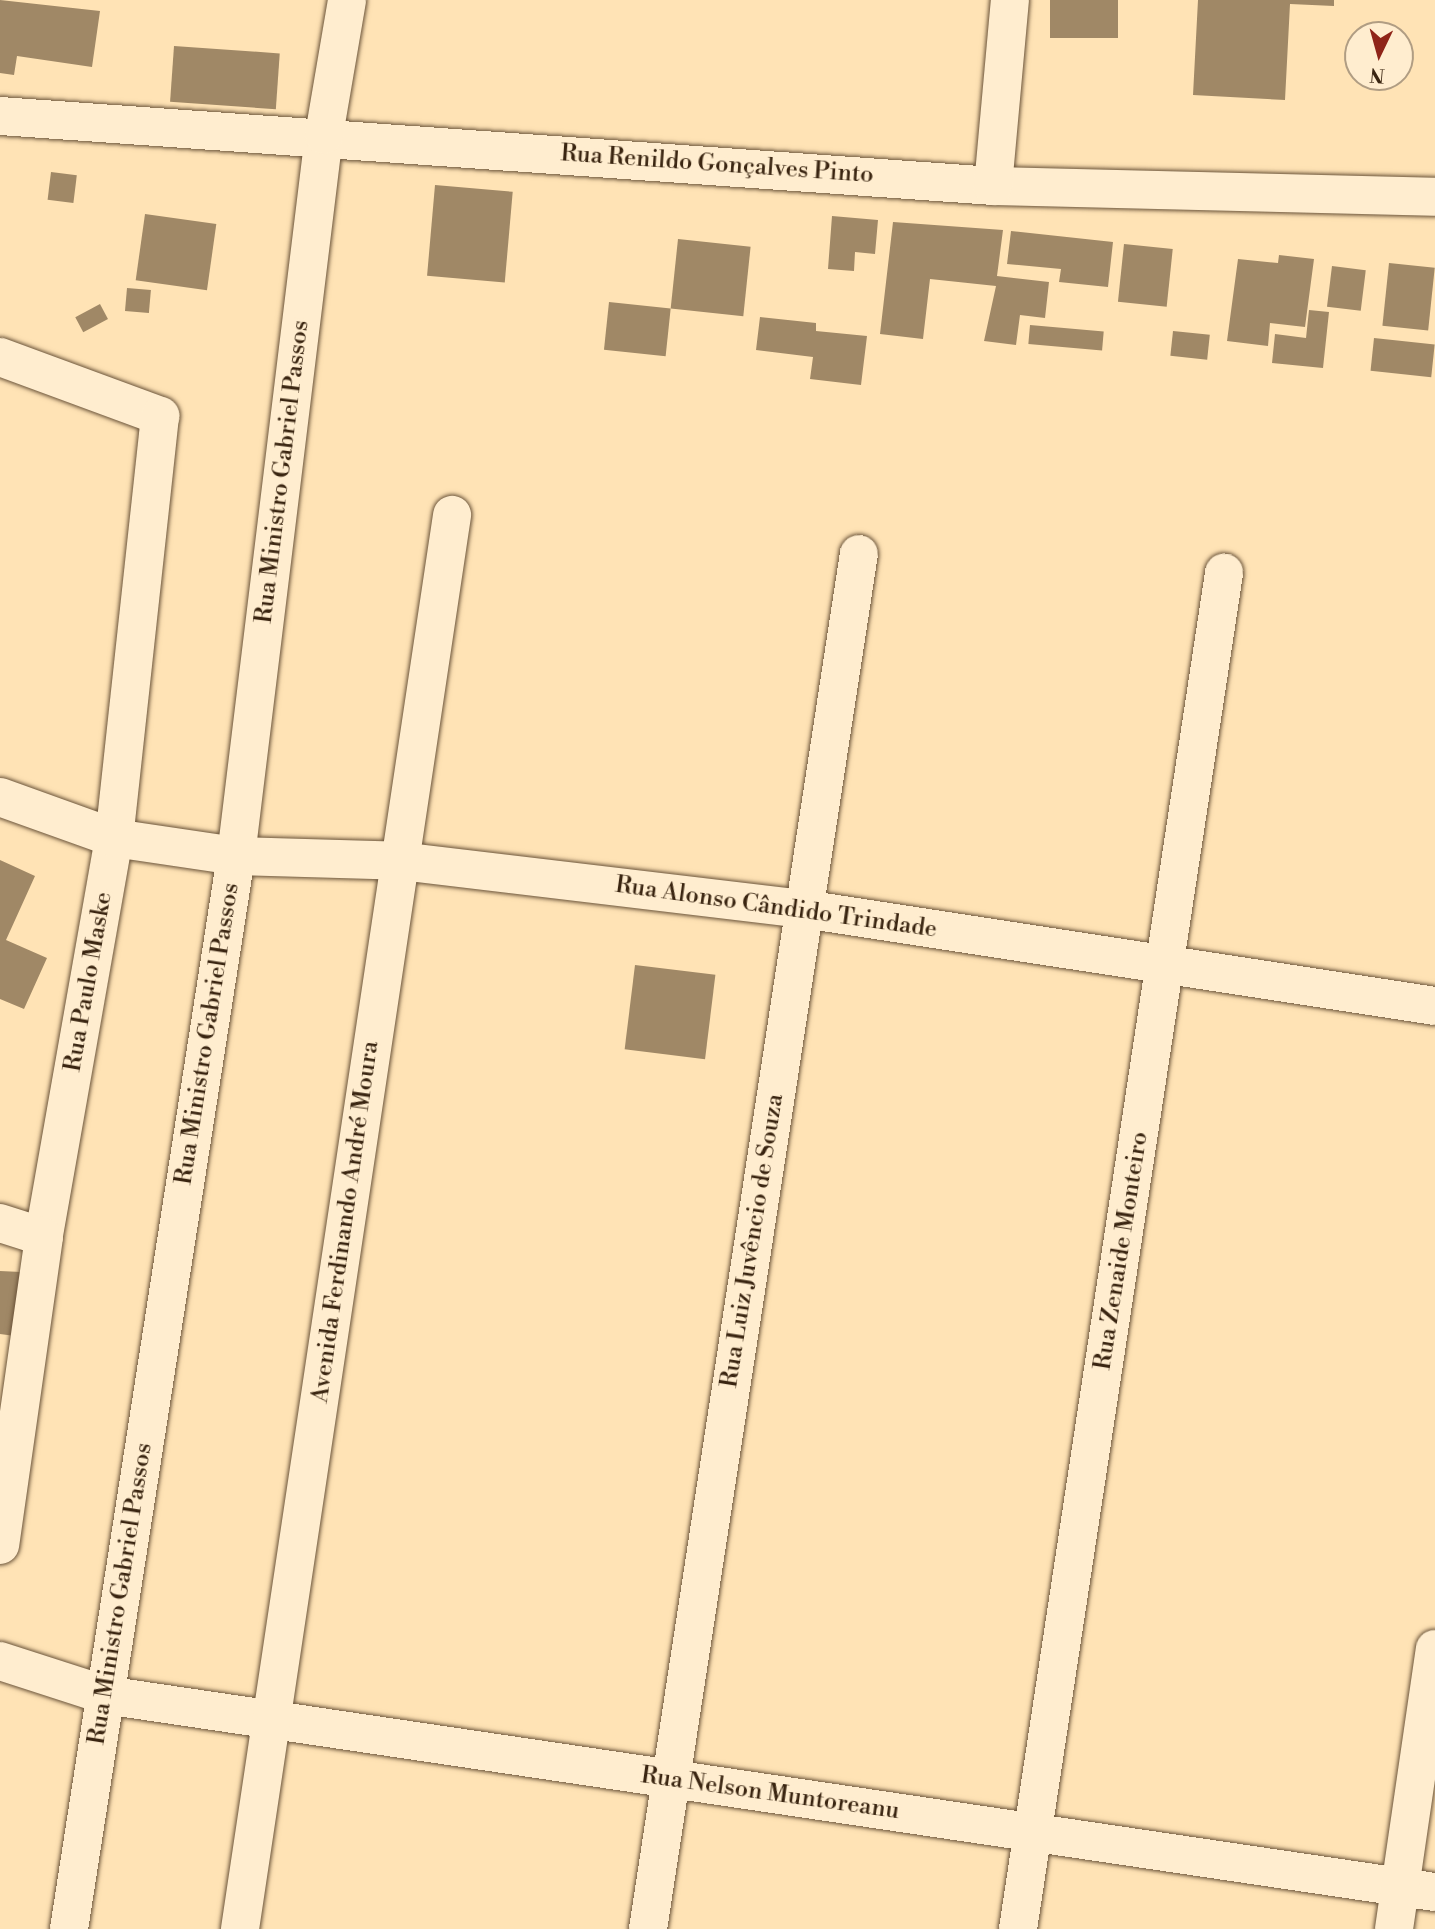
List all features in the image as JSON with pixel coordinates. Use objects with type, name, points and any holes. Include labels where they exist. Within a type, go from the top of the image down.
[{"type":"street","name":"Rua Ministro Gabriel Passos","points":[[69,1929],[236,856],[324,135],[347,0]]},
{"type":"street","points":[[993,186],[1010,0]]},
{"type":"street","name":"Rua Renildo Gonçalves Pinto","points":[[0,116],[324,135],[993,186],[1435,197]]},
{"type":"street","name":"Rua Paulo Maske","points":[[0,357],[160,416],[114,838],[44,1237],[0,1545]]},
{"type":"street","name":"Avenida Ferdinando André Moura","points":[[240,1929],[452,515]]},
{"type":"street","name":"Rua Luiz Juvêncio de Souza","points":[[648,1929],[859,554]]},
{"type":"street","name":"Rua Zenaide Monteiro","points":[[1018,1929],[1224,572]]},
{"type":"street","name":"Rua Alonso Cândido Trindade","points":[[0,797],[114,838],[236,856],[400,861],[804,909],[1435,1006]]},
{"type":"street","points":[[0,1223],[44,1237]]},
{"type":"street","points":[[1394,1929],[1418,1890],[1435,1649]]},
{"type":"street","name":"Rua Nelson Muntoreanu","points":[[0,1661],[105,1695],[1418,1890]]},
{"type":"building","points":[[0,0],[100,11],[92,67],[17,56],[14,75],[0,73]]},
{"type":"building","points":[[1050,0],[1118,0],[1118,38],[1050,38]]},
{"type":"building","points":[[1198,0],[1334,0],[1334,6],[1290,4],[1285,100],[1193,95]]},
{"type":"building","points":[[174,46],[280,53],[276,109],[170,102]]},
{"type":"building","points":[[51,172],[77,175],[73,203],[48,200]]},
{"type":"building","points":[[435,185],[513,192],[505,282],[427,276]]},
{"type":"building","points":[[145,214],[216,224],[207,290],[136,280]]},
{"type":"building","points":[[832,216],[878,220],[875,254],[855,252],[854,271],[828,269]]},
{"type":"building","points":[[893,222],[1003,230],[997,276],[1049,282],[1045,318],[1020,315],[1016,345],[984,341],[996,286],[930,279],[923,339],[880,334]]},
{"type":"building","points":[[1011,231],[1113,242],[1108,287],[1059,282],[1061,269],[1007,264]]},
{"type":"building","points":[[678,239],[751,247],[743,316],[671,309]]},
{"type":"building","points":[[1124,244],[1173,249],[1167,307],[1118,302]]},
{"type":"building","points":[[1279,255],[1314,259],[1305,327],[1270,323],[1268,346],[1227,341],[1238,259],[1278,263]]},
{"type":"building","points":[[1389,263],[1435,268],[1428,330],[1382,326]]},
{"type":"building","points":[[1332,266],[1366,270],[1361,311],[1327,307]]},
{"type":"building","points":[[127,288],[151,290],[149,313],[125,311]]},
{"type":"building","points":[[609,302],[671,308],[666,356],[604,350]]},
{"type":"building","points":[[100,304],[108,319],[83,332],[75,317]]},
{"type":"building","points":[[1309,310],[1329,312],[1323,368],[1272,363],[1275,334],[1306,338]]},
{"type":"building","points":[[760,317],[816,323],[816,331],[867,336],[861,385],[810,379],[813,357],[756,350]]},
{"type":"building","points":[[1030,325],[1104,331],[1102,350],[1028,344]]},
{"type":"building","points":[[1173,331],[1210,335],[1207,360],[1170,356]]},
{"type":"building","points":[[1374,338],[1435,344],[1431,377],[1371,371]]},
{"type":"building","points":[[0,860],[35,876],[6,940],[47,958],[24,1009],[0,999]]},
{"type":"building","points":[[635,965],[715,975],[705,1059],[625,1049]]},
{"type":"building","points":[[0,1271],[21,1272],[15,1336],[0,1334]]}]
